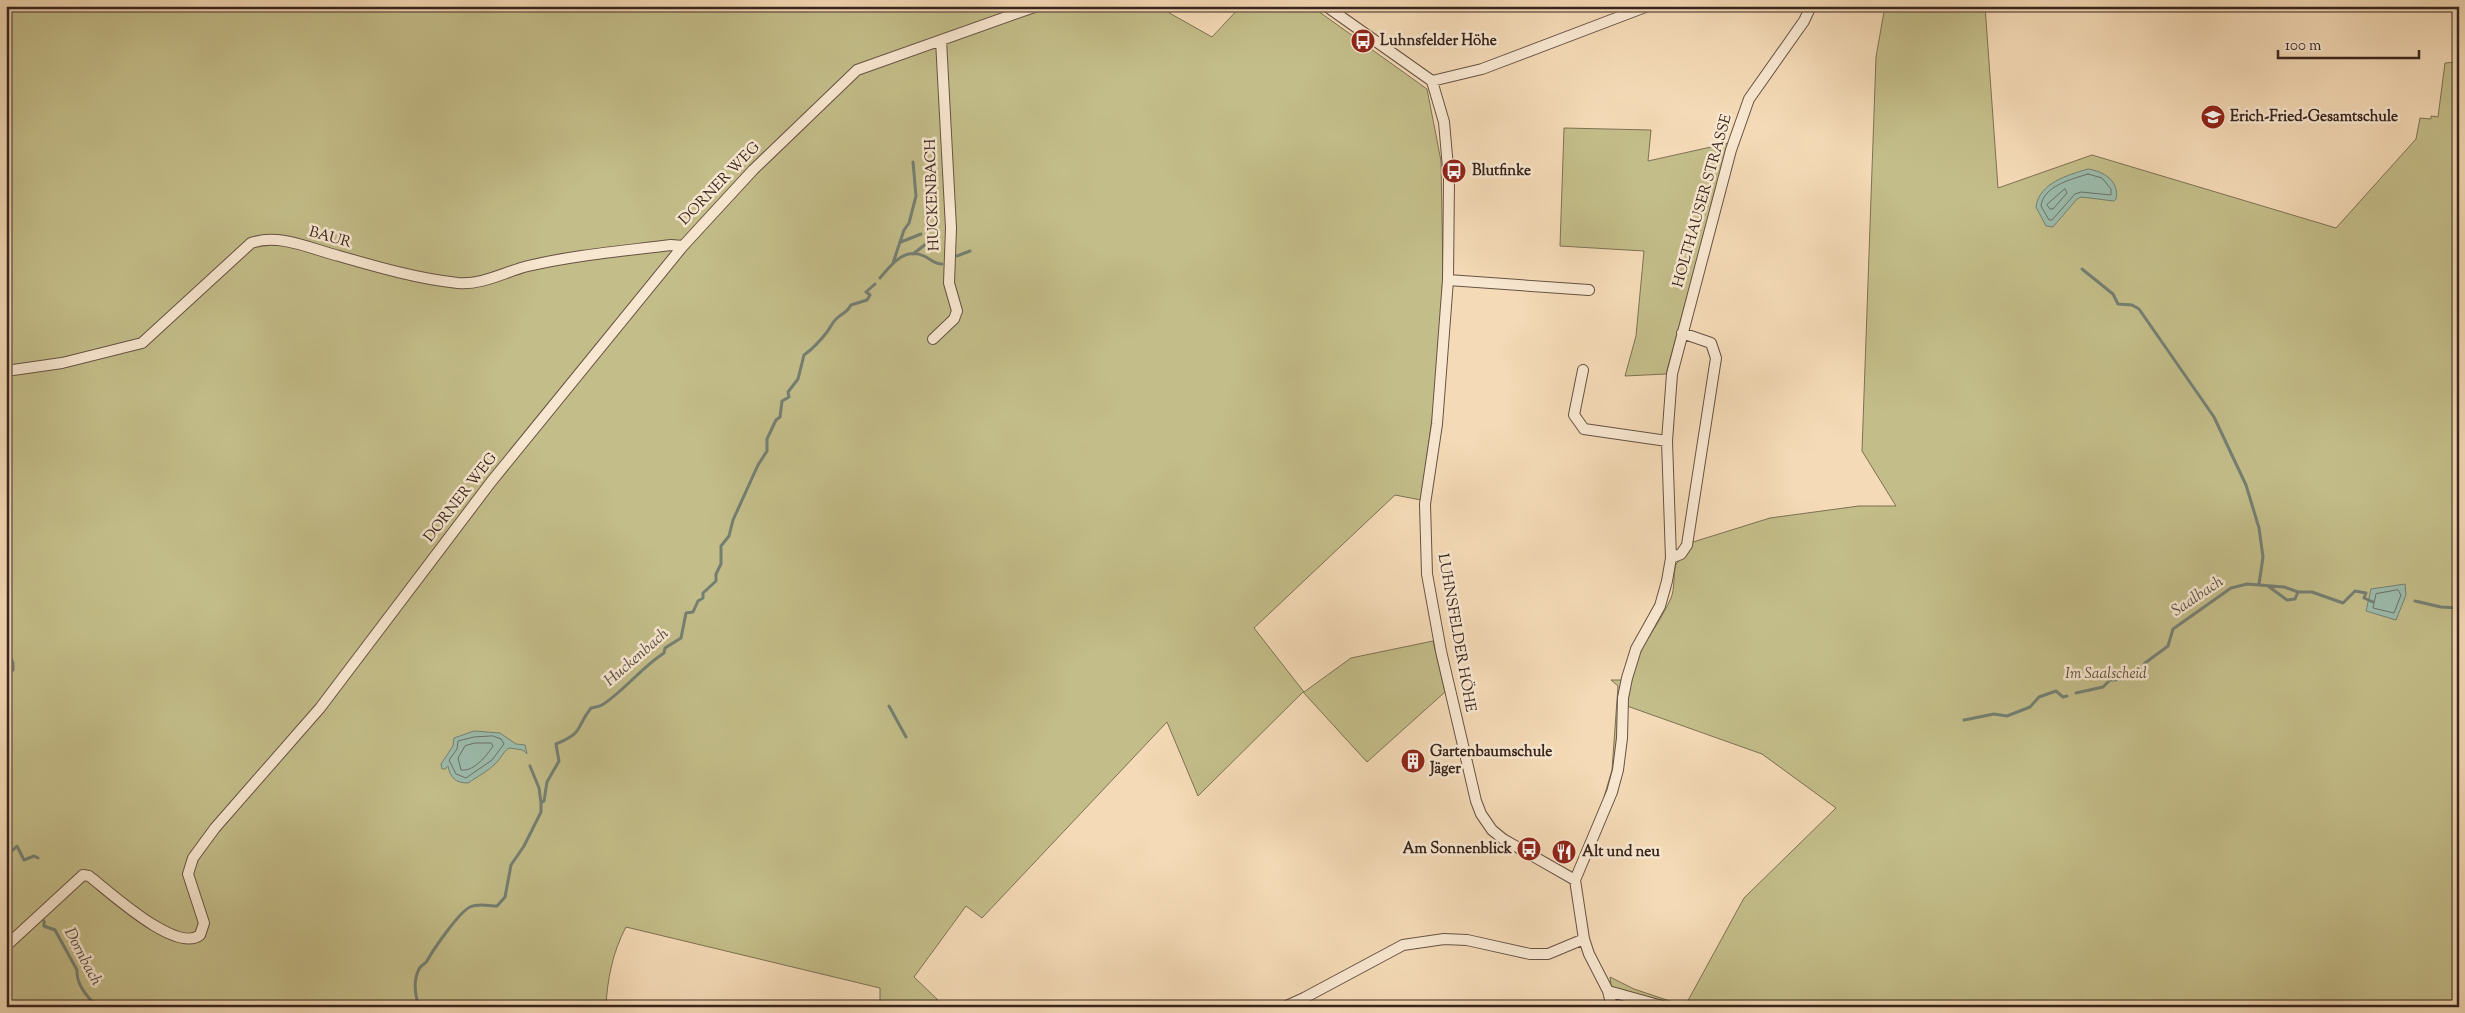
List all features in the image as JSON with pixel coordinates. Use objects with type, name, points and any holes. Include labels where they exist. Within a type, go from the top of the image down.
[{"type":"street","name":"DORNER WEG","points":[[6,946],[83,875],[89,876],[135,913],[172,935],[190,938],[200,935],[204,923],[188,874],[193,858],[215,828],[320,708],[491,482],[682,246],[753,170],[852,73],[1037,6]]},
{"type":"street","points":[[1326,6],[1432,82],[1482,69],[1648,6]]},
{"type":"street","name":"HOLTHAUSER STRASSE","points":[[1575,880],[1612,792],[1618,770],[1622,738],[1623,698],[1627,678],[1636,649],[1660,606],[1671,558],[1667,441],[1672,374],[1731,150],[1749,99],[1804,21],[1811,6]]},
{"type":"street","name":"HUCKENBACH","points":[[933,339],[954,319],[957,311],[949,282],[951,228],[942,40]]},
{"type":"street","name":"LUHNSFELDER HÖHE","points":[[1432,82],[1444,122],[1447,146],[1448,280],[1436,424],[1426,504],[1427,574],[1441,651],[1481,814],[1492,830],[1503,839],[1575,880]]},
{"type":"street","name":"BAUR","points":[[6,371],[62,363],[142,343],[251,244],[264,239],[308,246],[338,256],[409,273],[466,283],[482,281],[527,266],[553,261],[671,245],[682,246]]},
{"type":"street","points":[[1448,280],[1589,290]]},
{"type":"street","name":"HOLTHAUSER STRASSE","points":[[1671,558],[1681,554],[1686,545],[1716,358],[1711,343],[1682,333]]},
{"type":"street","points":[[1583,370],[1574,415],[1584,429],[1667,441]]},
{"type":"street","points":[[1575,880],[1584,939],[1589,954],[1608,991],[1612,1007]]},
{"type":"street","points":[[1284,1007],[1403,945],[1413,942],[1467,940],[1530,954],[1548,954],[1584,939]]},
{"type":"street","points":[[1608,991],[1666,1007]]},
{"type":"green space","points":[[6,6],[1157,6],[1212,37],[1241,6],[1311,6],[1427,89],[1441,161],[1443,274],[1437,383],[1421,500],[1395,495],[1254,628],[1304,692],[1351,658],[1433,641],[1445,692],[1367,762],[1303,692],[1198,796],[1167,722],[982,918],[966,906],[914,977],[940,1002],[937,1007],[880,1007],[880,988],[626,927],[612,966],[606,1007],[6,1007],[6,950],[13,944],[6,937]]},
{"type":"green space","name":"Im Saalscheid","points":[[1885,6],[1985,6],[1998,188],[2092,155],[2336,228],[2416,139],[2420,118],[2431,119],[2431,116],[2438,117],[2445,63],[2459,62],[2459,1007],[1614,1007],[1610,977],[1634,989],[1685,1006],[1744,898],[1836,808],[1762,754],[1627,706],[1627,691],[1630,676],[1641,650],[1671,598],[1676,564],[1686,554],[1693,542],[1770,518],[1859,506],[1896,506],[1862,451],[1876,57]]},
{"type":"green space","points":[[1564,128],[1651,130],[1648,161],[1729,143],[1666,374],[1625,376],[1636,336],[1644,251],[1560,246]]},
{"type":"green space","points":[[1611,680],[1622,680],[1616,762],[1606,798],[1604,797],[1612,770],[1618,686]]},
{"type":"water","points":[[2088,169],[2105,175],[2113,182],[2117,193],[2116,199],[2114,201],[2081,197],[2077,199],[2053,227],[2046,226],[2036,207],[2038,199],[2043,192],[2056,181]]},
{"type":"water","points":[[2405,584],[2406,595],[2396,620],[2366,611],[2371,589]]},
{"type":"water","points":[[474,731],[500,733],[516,744],[525,745],[527,754],[523,750],[509,748],[486,772],[468,783],[456,781],[450,773],[448,766],[442,769],[441,764],[453,746],[454,738]]},
{"type":"waterway","points":[[893,263],[904,230],[909,223],[916,196],[913,162]]},
{"type":"waterway","points":[[901,242],[921,234]]},
{"type":"waterway","points":[[913,254],[931,240]]},
{"type":"waterway","name":"Huckenbach","points":[[957,256],[970,251]]},
{"type":"waterway","name":"Huckenbach","points":[[880,278],[899,259],[910,254],[924,256],[942,264]]},
{"type":"waterway","points":[[2082,269],[2113,294],[2118,304],[2132,305],[2139,309],[2214,417],[2246,485],[2259,528],[2263,557],[2259,584]]},
{"type":"waterway","name":"Huckenbach","points":[[419,1007],[415,988],[417,974],[453,923],[470,907],[480,905],[497,906],[505,897],[511,865],[524,846],[541,812],[541,803],[544,801],[547,782],[559,761],[556,744],[576,733],[591,708],[601,706],[618,693],[664,653],[665,648],[681,638],[686,613],[693,612],[698,601],[703,598],[703,593],[716,581],[716,574],[721,564],[721,546],[729,536],[733,520],[758,465],[767,451],[767,439],[776,420],[780,417],[782,401],[789,397],[788,392],[798,379],[804,355],[817,344],[838,317],[851,305],[867,300],[870,295],[866,292],[875,284]]},
{"type":"waterway","name":"Saalbach","points":[[2076,693],[2103,687],[2110,680],[2116,680],[2141,669],[2145,663],[2168,646],[2173,629],[2231,588],[2247,584],[2284,587],[2298,592],[2312,592],[2343,603],[2355,591],[2366,593],[2364,598],[2373,602]]},
{"type":"waterway","points":[[2268,586],[2287,600],[2295,599],[2298,592]]},
{"type":"waterway","name":"Saalbach","points":[[2415,601],[2441,607],[2459,608]]},
{"type":"waterway","name":"Dornbach","points":[[6,648],[13,663],[13,670],[6,674]]},
{"type":"waterway","name":"Saalbach","points":[[1964,720],[1994,714],[2007,716],[2030,707],[2039,697],[2056,691],[2063,697],[2067,696]]},
{"type":"waterway","points":[[889,706],[906,737]]},
{"type":"waterway","points":[[530,766],[539,788],[541,803]]},
{"type":"waterway","name":"Dornbach","points":[[8,839],[9,849],[13,850],[17,846],[24,860],[34,856],[38,858]]},
{"type":"waterway","name":"Dornbach","points":[[44,921],[44,926],[55,930],[77,970],[78,981],[98,1007]]},
{"type":"place","name":"Luhnsfelder Höhe","points":[[1363,41]]},
{"type":"place","name":"Erich-Fried-Gesamtschule","points":[[2213,117]]},
{"type":"place","name":"Blutfinke","points":[[1454,171]]},
{"type":"place","name":"Gartenbaumschule Jäger","points":[[1413,761]]},
{"type":"place","name":"Am Sonnenblick","points":[[1529,849]]},
{"type":"place","name":"Alt und neu","points":[[1564,852]]}]
